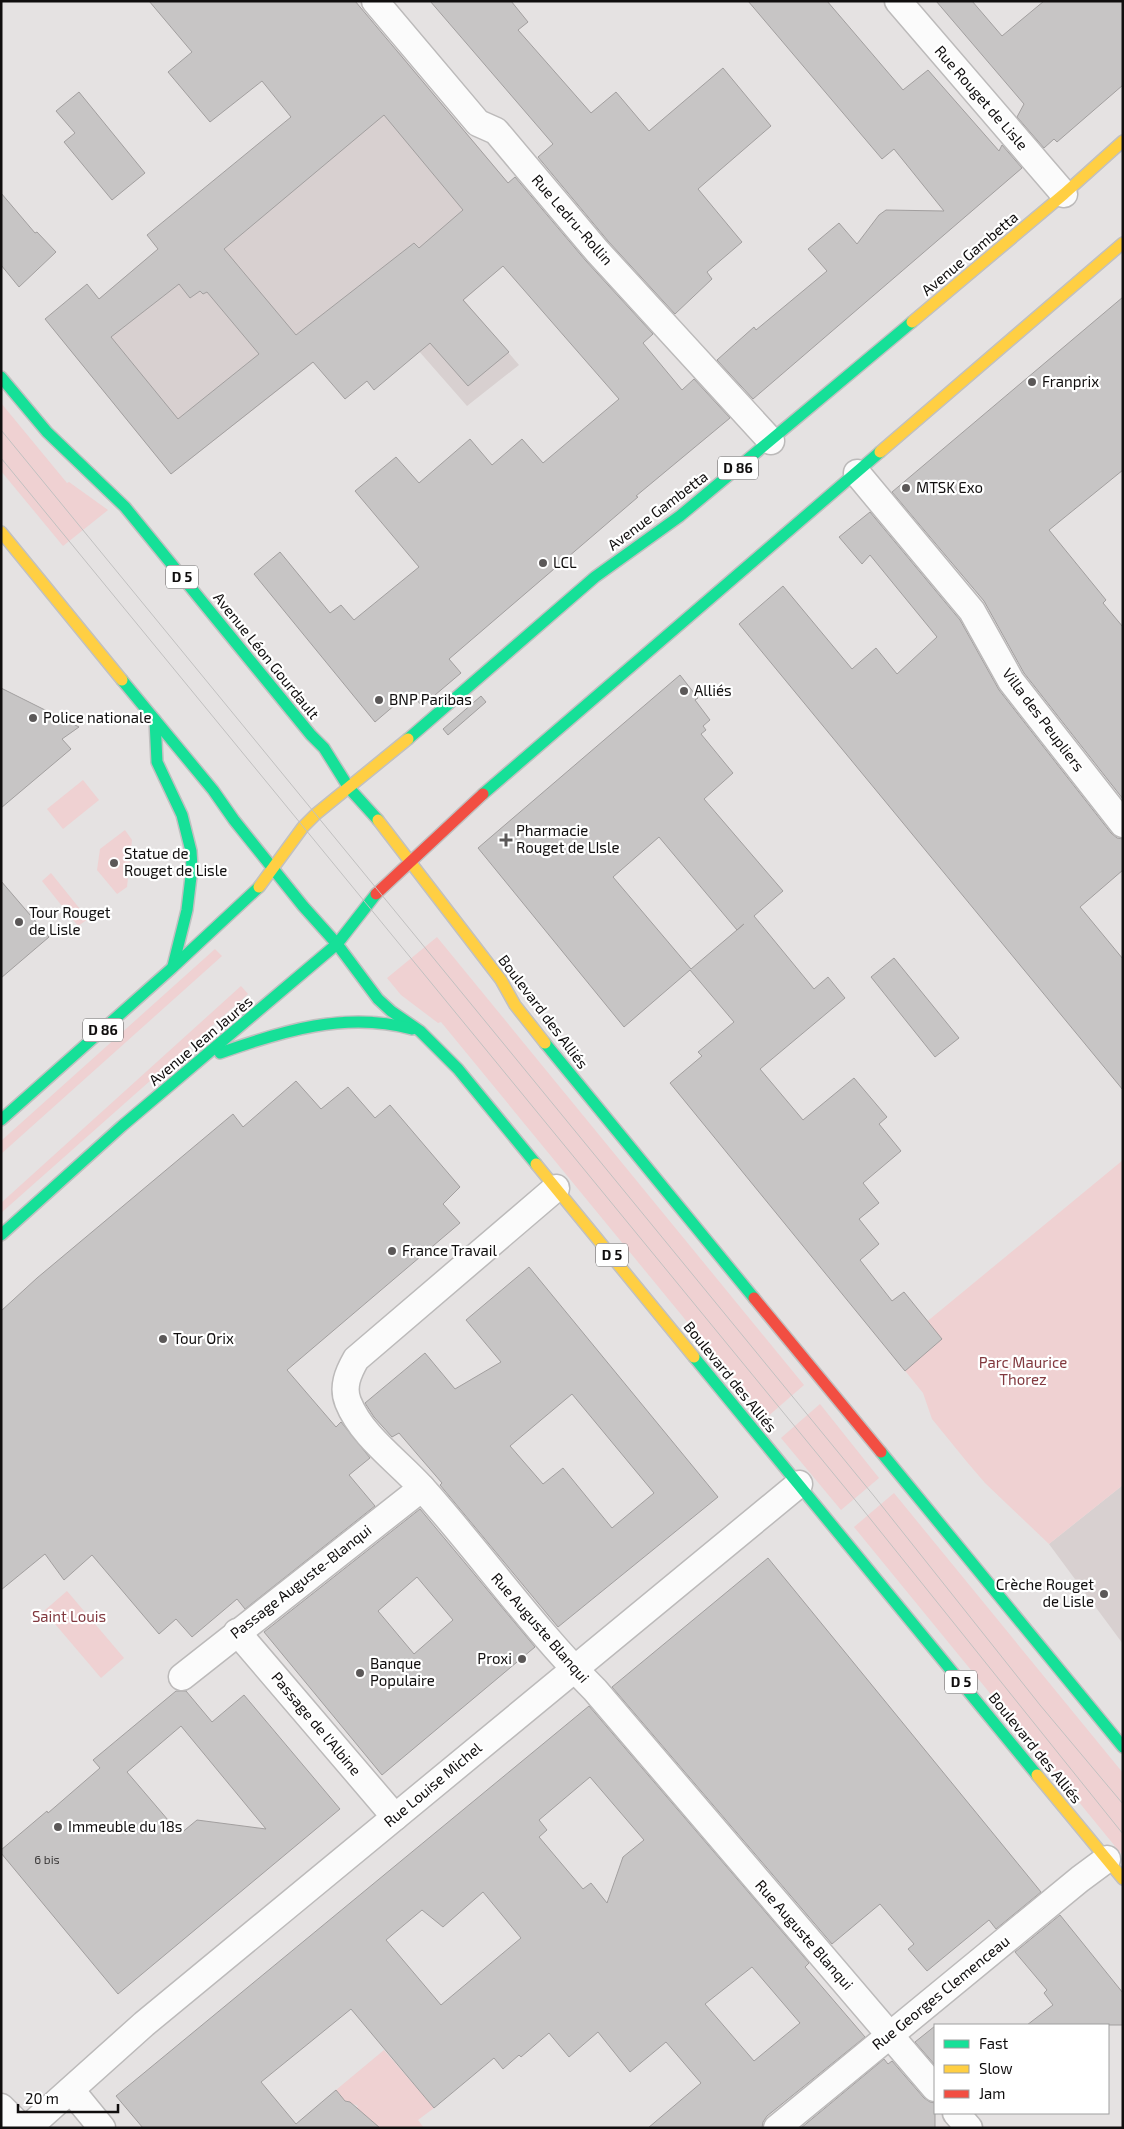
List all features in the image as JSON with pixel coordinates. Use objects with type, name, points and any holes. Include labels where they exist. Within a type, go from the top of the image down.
[{"type":"main road","name":"Avenue Gambetta","points":[[349,788],[595,577],[680,516],[1064,194],[1123,141]]},
{"type":"main road","points":[[410,860],[459,814],[1123,243]]},
{"type":"main road","name":"Avenue Léon Gourdault","points":[[1,377],[46,432],[125,507],[311,735],[324,748],[349,788],[382,825]]},
{"type":"main road","name":"D 5","points":[[5,544],[155,720],[272,867]]},
{"type":"main road","points":[[155,720],[156,762],[174,795],[182,816],[191,851],[191,876],[187,910],[172,968]]},
{"type":"main road","name":"D 86","points":[[1,1120],[257,890],[303,827],[349,788]]},
{"type":"main road","name":"Boulevard des Alliés","points":[[382,825],[501,980],[515,1005],[538,1035],[1123,1747]]},
{"type":"main road","name":"Avenue Jean Jaurès","points":[[1,1235],[122,1126],[206,1057],[337,944],[366,905],[410,860]]},
{"type":"main road","name":"Boulevard des Alliés","points":[[272,867],[337,944],[378,999],[391,1011],[420,1031],[458,1068],[1123,1879]]},
{"type":"main road","points":[[206,1057],[274,1034],[335,1023],[379,1022],[420,1031]]},
{"type":"street","name":"Rue Ledru-Rollin","points":[[375,1],[478,123],[496,131],[598,251],[770,441]]},
{"type":"street","name":"Rue Rouget de Lisle","points":[[898,1],[1064,194]]},
{"type":"street","name":"Villa des Peupliers","points":[[857,473],[972,611],[1011,681],[1123,824]]},
{"type":"street","name":"Rue Auguste Blanqui","points":[[556,1188],[356,1359],[346,1382],[346,1393],[356,1418],[422,1488],[574,1669],[595,1690],[934,2087]]},
{"type":"street","name":"Rue Louise Michel","points":[[28,2128],[122,2043],[798,1484]]},
{"type":"street","name":"Passage Auguste-Blanqui","points":[[182,1677],[422,1488]]},
{"type":"street","name":"Passage de l'Albine","points":[[237,1632],[395,1817]]},
{"type":"street","name":"Rue Georges Clemenceau","points":[[777,2128],[889,2034],[1106,1859]]},
{"type":"street","points":[[70,2090],[102,2128]]},
{"type":"street","points":[[1,2107],[22,2128]]},
{"type":"street","points":[[957,2114],[969,2128]]},
{"type":"shaded area","points":[[396,49],[546,228],[464,300],[519,365],[467,406],[382,309],[171,474],[57,334]]},
{"type":"shaded area","name":"Crèche Rouget de Lisle","points":[[1123,1485],[1123,1644],[1049,1544]]},
{"type":"green space","points":[[1,403],[67,483],[69,482],[108,510],[63,546],[1,471]]},
{"type":"green space","points":[[83,780],[99,800],[63,829],[47,809]]},
{"type":"green space","points":[[125,830],[132,840],[127,887],[117,894],[97,870],[100,849]]},
{"type":"green space","points":[[51,873],[88,919],[78,926],[42,881]]},
{"type":"green space","points":[[437,937],[804,1385],[766,1418],[441,1022],[438,1023],[401,995],[387,978]]},
{"type":"green space","points":[[215,949],[222,956],[1,1154],[1,1141]]},
{"type":"green space","points":[[241,986],[248,994],[1,1213],[1,1203]]},
{"type":"green space","name":"Parc Maurice Thorez","points":[[1123,1160],[1123,1485],[1049,1544],[985,1483],[967,1462],[932,1419],[923,1393],[890,1352]]},
{"type":"green space","points":[[820,1404],[879,1478],[841,1510],[781,1438]]},
{"type":"green space","points":[[894,1493],[1123,1773],[1123,1856],[854,1527]]},
{"type":"green space","name":"Saint Louis","points":[[67,1591],[124,1658],[101,1678],[44,1611]]},
{"type":"green space","points":[[384,2050],[434,2108],[418,2120],[424,2128],[374,2128],[375,2123],[355,2109],[358,2106],[345,2101],[336,2090]]},
{"type":"building","points":[[149,1],[355,1],[508,183],[515,177],[586,261],[653,334],[643,343],[682,390],[694,379],[730,418],[636,496],[638,497],[449,659],[461,673],[422,706],[410,692],[375,722],[254,574],[280,552],[330,613],[341,605],[354,620],[419,567],[355,491],[396,457],[419,483],[470,439],[492,465],[522,439],[543,463],[619,399],[503,266],[463,300],[509,352],[468,386],[430,343],[374,390],[367,381],[345,399],[313,362],[171,474],[45,319],[87,284],[99,299],[158,249],[147,235],[291,117],[262,81],[210,122],[168,72],[192,52]],"holes":[[[384,115],[463,210],[419,248],[414,243],[296,335],[224,249]],[[179,284],[190,298],[200,291],[203,294],[207,292],[259,354],[178,419],[111,337]]]},
{"type":"building","points":[[430,1],[511,1],[528,22],[518,30],[591,113],[616,92],[649,131],[723,68],[771,126],[698,189],[742,242],[707,272],[712,279],[675,314],[608,241],[538,157],[553,144]]},
{"type":"building","points":[[748,1],[827,1],[903,90],[928,70],[999,151],[1002,145],[1022,168],[753,399],[717,360],[754,327],[756,330],[827,271],[808,249],[839,223],[857,244],[879,215],[886,210],[944,211],[894,149],[882,159]]},
{"type":"building","points":[[936,1],[972,1],[1002,36],[1044,1],[1123,1],[1123,85],[1057,142],[1054,139],[1044,148],[1017,117],[1024,104]]},
{"type":"building","points":[[79,92],[145,173],[112,200],[64,142],[75,133],[56,111]]},
{"type":"building","points":[[1,193],[35,233],[37,232],[56,252],[19,287],[1,265]]},
{"type":"building","points":[[1123,297],[1123,470],[1049,530],[1106,600],[1103,603],[1123,627],[1123,799],[1024,673],[984,601],[892,492]]},
{"type":"building","points":[[870,512],[960,620],[999,690],[1111,833],[1117,838],[1123,839],[1123,870],[1080,907],[1123,959],[1123,1090],[739,624],[783,586],[852,669],[876,648],[897,674],[937,637],[870,555],[862,564],[839,537]]},
{"type":"building","points":[[680,675],[698,698],[695,700],[710,720],[703,726],[706,730],[701,734],[733,773],[704,799],[783,891],[754,916],[814,989],[828,977],[845,998],[760,1069],[803,1120],[854,1078],[887,1117],[879,1124],[901,1151],[863,1183],[879,1203],[859,1219],[879,1244],[860,1260],[892,1301],[904,1292],[942,1339],[905,1371],[670,1083],[702,1056],[698,1052],[734,1022],[690,970],[624,1027],[478,848]],"holes":[[[659,837],[737,930],[691,969],[613,877]]]},
{"type":"building","points":[[1,688],[79,727],[62,739],[71,749],[1,808]]},
{"type":"building","points":[[481,696],[486,702],[448,735],[443,729]]},
{"type":"building","name":"Tour Rouget de Lisle","points":[[1,881],[49,937],[1,978]]},
{"type":"building","points":[[894,958],[959,1038],[935,1057],[871,977]]},
{"type":"building","name":"Tour Orix","points":[[296,1081],[321,1109],[348,1087],[375,1118],[390,1105],[460,1187],[443,1204],[460,1223],[287,1370],[336,1427],[341,1422],[370,1458],[349,1475],[375,1506],[245,1609],[237,1599],[192,1637],[176,1619],[159,1634],[92,1555],[64,1580],[45,1554],[1,1590],[1,1311],[37,1278],[233,1114],[243,1127]]},
{"type":"building","points":[[529,1267],[718,1497],[558,1627],[440,1485],[442,1483],[399,1433],[392,1437],[374,1417],[365,1403],[425,1353],[455,1389],[501,1362],[466,1320]],"holes":[[[572,1394],[654,1493],[612,1528],[563,1468],[543,1484],[510,1446]]]},
{"type":"building","points":[[420,1509],[535,1647],[382,1775],[264,1632]],"holes":[[[417,1577],[453,1620],[414,1654],[378,1611]]]},
{"type":"building","points":[[768,1558],[1041,1892],[996,1929],[989,1920],[927,1971],[908,1949],[914,1944],[880,1904],[832,1944],[612,1687]]},
{"type":"building","points":[[176,1691],[186,1691],[212,1722],[244,1695],[340,1809],[118,1994],[1,1853],[1,1850],[100,1768],[93,1760]],"holes":[[[181,1726],[266,1829],[197,1820],[180,1834],[127,1772]]]},
{"type":"building","points":[[589,1706],[809,1963],[805,1967],[865,2037],[767,2116],[762,2128],[648,2128],[701,2083],[666,2042],[630,2072],[598,2032],[569,2057],[549,2033],[521,2057],[519,2055],[503,2069],[494,2058],[434,2108],[351,2009],[261,2082],[296,2124],[336,2090],[345,2101],[350,2102],[380,2128],[143,2128],[116,2096]],"holes":[[[590,1777],[644,1840],[623,1857],[607,1903],[591,1883],[583,1889],[539,1837],[547,1830],[539,1820]],[[483,1892],[521,1938],[441,2005],[386,1940],[422,1910],[443,1927]],[[752,1967],[800,2023],[754,2061],[705,2004]]]},
{"type":"building","points":[[1060,1915],[1123,1993],[1123,2025],[1028,2024],[1053,2005],[1044,1993],[1047,1990],[1015,1952]]},
{"type":"building","points":[[934,2027],[934,2064],[915,2042]]},
{"type":"building","points":[[884,2059],[888,2064],[892,2061],[924,2098],[934,2103],[935,2128],[801,2128]]},
{"type":"tram line","points":[[1,430],[874,1496],[1040,1705],[1123,1804]]},
{"type":"tram line","points":[[1,458],[860,1506],[1123,1834]]},
{"type":"traffic: fast","points":[[408,739],[595,577],[680,516],[912,322]]},
{"type":"traffic: fast","points":[[1,377],[47,432],[125,507],[311,735],[324,748],[349,788],[378,820]]},
{"type":"traffic: fast","points":[[483,794],[880,452]]},
{"type":"traffic: fast","points":[[122,680],[213,790],[234,820],[303,906],[337,944],[378,999],[391,1011],[420,1031],[458,1069],[536,1164]]},
{"type":"traffic: fast","points":[[155,720],[157,762],[182,815],[191,851],[192,868],[187,910],[173,966]]},
{"type":"traffic: fast","points":[[1,1120],[172,968],[259,887]]},
{"type":"traffic: fast","points":[[1,1235],[122,1126],[337,944],[376,894]]},
{"type":"traffic: fast","points":[[220,1053],[267,1037],[314,1026],[363,1022],[412,1029]]},
{"type":"traffic: fast","points":[[545,1043],[754,1298]]},
{"type":"traffic: fast","points":[[694,1357],[1037,1775]]},
{"type":"traffic: fast","points":[[881,1452],[1123,1747]]},
{"type":"traffic: slow","points":[[912,322],[1064,194],[1123,141]]},
{"type":"traffic: slow","points":[[880,452],[1123,243]]},
{"type":"traffic: slow","points":[[1,532],[122,680]]},
{"type":"traffic: slow","points":[[259,887],[303,827],[316,814],[408,739]]},
{"type":"traffic: slow","points":[[378,820],[501,980],[515,1005],[545,1043]]},
{"type":"traffic: slow","points":[[536,1164],[694,1357]]},
{"type":"traffic: slow","points":[[1037,1775],[1123,1879]]},
{"type":"traffic: jam","points":[[376,894],[483,794]]},
{"type":"traffic: jam","points":[[754,1298],[881,1452]]},
{"type":"place","name":"Franprix","points":[[1032,382]]},
{"type":"place","name":"MTSK Exo","points":[[906,488]]},
{"type":"place","name":"LCL","points":[[543,563]]},
{"type":"place","name":"Alliés","points":[[684,691]]},
{"type":"place","name":"BNP Paribas","points":[[379,700]]},
{"type":"place","name":"Police nationale","points":[[33,718]]},
{"type":"place","name":"Pharmacie Rouget de LIsle","points":[[506,840]]},
{"type":"place","name":"Statue de Rouget de Lisle","points":[[114,863]]},
{"type":"place","name":"Tour Rouget de Lisle","points":[[19,922]]},
{"type":"place","name":"France Travail","points":[[392,1251]]},
{"type":"place","name":"Tour Orix","points":[[163,1339]]},
{"type":"place","name":"Crèche Rouget de Lisle","points":[[1104,1594]]},
{"type":"place","name":"Proxi","points":[[522,1659]]},
{"type":"place","name":"Banque Populaire","points":[[360,1673]]},
{"type":"place","name":"Immeuble du 18s","points":[[58,1827]]}]
